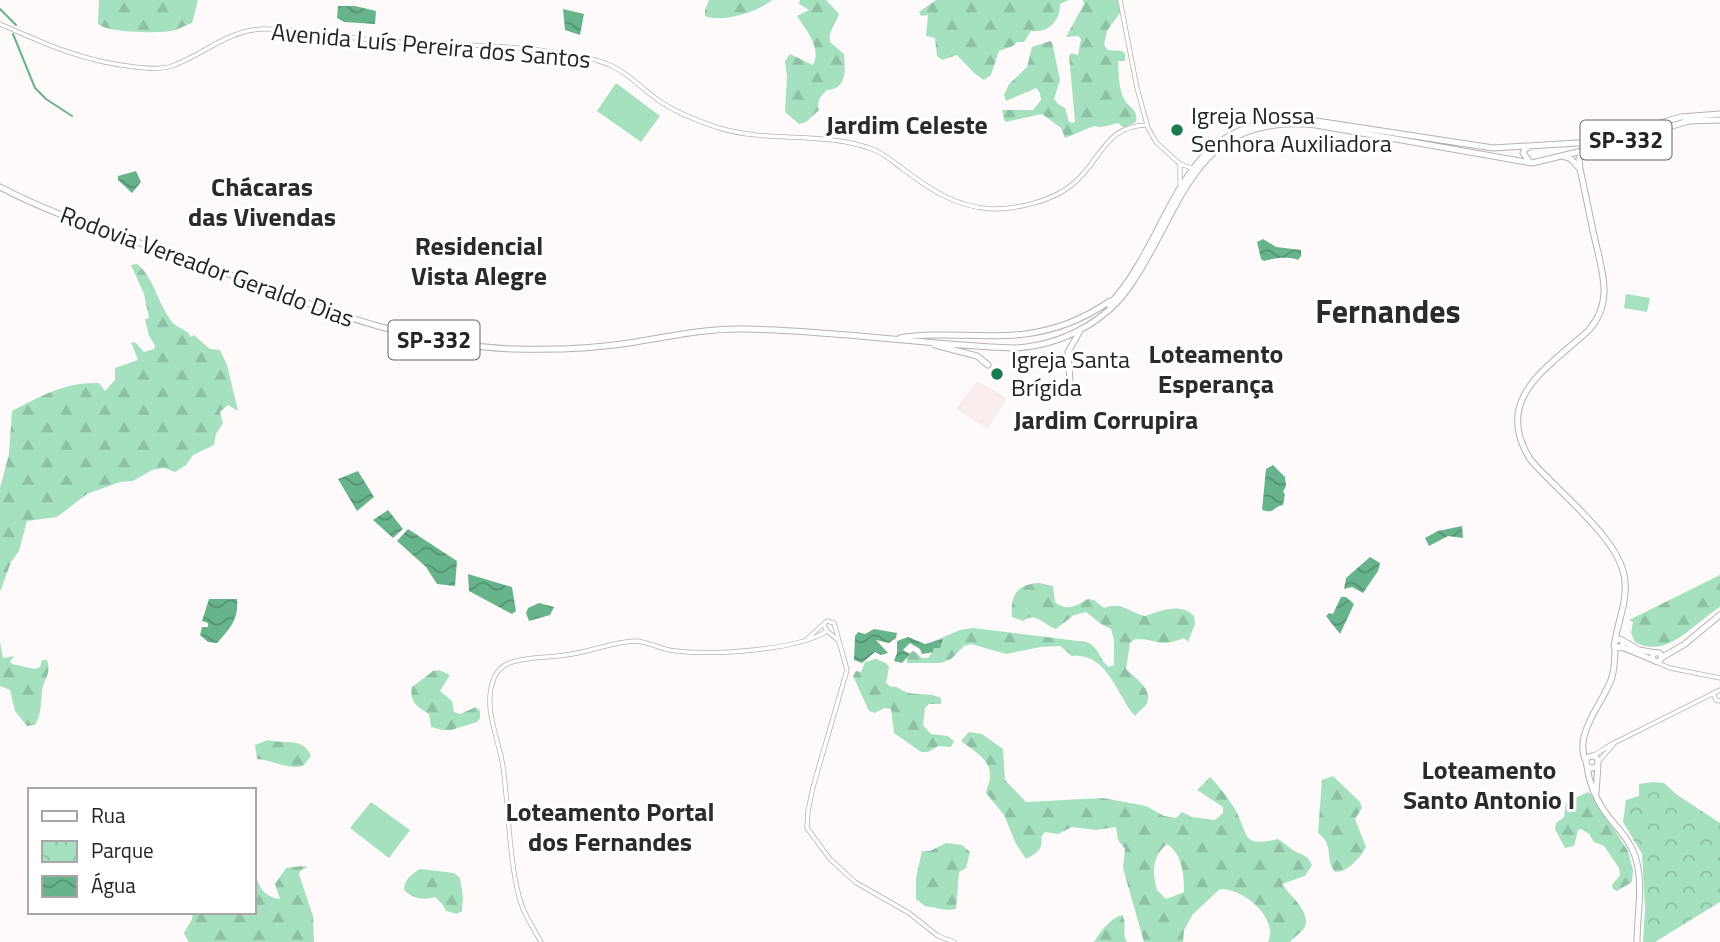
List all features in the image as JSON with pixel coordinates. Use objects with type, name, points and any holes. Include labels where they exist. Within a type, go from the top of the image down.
[{"type":"main road","name":"Rodovia Vereador Geraldo Dias","points":[[1082,328],[1116,297],[1134,273],[1180,184],[1192,168],[1234,133],[1258,123],[1287,118],[1326,122],[1480,148],[1594,142],[1681,117],[1720,114]]},
{"type":"main road","name":"Rodovia Vereador Geraldo Dias","points":[[0,187],[44,208],[322,309],[390,331],[436,341],[487,347],[559,349],[620,344],[699,330],[735,328],[929,343],[1021,347],[1046,343],[1082,328],[1108,311],[1133,282],[1196,171],[1227,143],[1259,127],[1286,123],[1316,125],[1532,163],[1689,121],[1720,120]]},
{"type":"main road","points":[[1532,163],[1524,157],[1524,151],[1539,145]]},
{"type":"main road","points":[[1585,150],[1579,159],[1580,169],[1603,271],[1604,304],[1589,330],[1539,373],[1527,388],[1519,403],[1517,428],[1523,448],[1530,459],[1595,526],[1621,564],[1624,573],[1625,592],[1617,631],[1619,645],[1611,682],[1587,730],[1583,746],[1593,768],[1598,764]]},
{"type":"main road","points":[[1562,156],[1571,159],[1580,169]]},
{"type":"main road","points":[[893,339],[920,335],[1025,334],[1076,321],[1116,297]]},
{"type":"main road","points":[[1070,381],[1068,352],[1082,328]]},
{"type":"main road","points":[[929,343],[977,356],[988,365]]},
{"type":"main road","points":[[1619,645],[1657,658],[1674,651],[1720,615]]},
{"type":"main road","points":[[1589,760],[1598,764]]},
{"type":"main road","points":[[1589,760],[1592,787],[1599,803],[1635,854],[1640,915],[1637,942]]},
{"type":"main road","points":[[1596,793],[1598,764]]},
{"type":"street","points":[[1120,0],[1147,125],[1156,142],[1180,164],[1192,168]]},
{"type":"street","name":"Avenida Luís Pereira dos Santos","points":[[0,24],[68,54],[147,68],[175,65],[227,37],[250,30],[265,29],[374,40],[460,43],[561,53],[605,63],[618,69],[661,102],[685,115],[723,129],[748,134],[852,143],[868,148],[881,153],[926,187],[953,202],[984,208],[1022,205],[1064,191],[1083,174],[1119,131],[1147,125]]},
{"type":"street","points":[[1180,164],[1180,184]]},
{"type":"street","points":[[803,641],[829,620],[835,625],[847,670],[813,787],[807,828],[830,859],[855,882],[909,913],[938,936],[954,942]]},
{"type":"street","points":[[824,625],[839,640]]},
{"type":"street","points":[[541,942],[524,911],[517,887],[503,765],[491,715],[492,686],[499,670],[519,660],[571,655],[635,641],[674,651],[757,649],[815,639],[834,629],[835,625]]},
{"type":"street","points":[[1657,658],[1674,669],[1719,678]]},
{"type":"street","points":[[1589,760],[1613,745],[1705,697],[1718,691],[1718,701],[1705,697]]},
{"type":"street","points":[[1598,764],[1613,745]]},
{"type":"shaded area","points":[[977,381],[1007,398],[988,429],[956,409]]},
{"type":"green space","points":[[99,0],[198,0],[192,23],[176,30],[148,32],[124,31],[98,24]]},
{"type":"green space","points":[[709,0],[772,0],[749,12],[712,18],[705,16]]},
{"type":"green space","points":[[800,0],[826,0],[839,14],[831,31],[830,42],[844,54],[845,66],[844,77],[839,86],[827,90],[819,101],[819,110],[806,122],[799,124],[785,112],[785,61],[790,54],[813,65],[816,52],[812,39],[797,16],[809,10],[799,4]]},
{"type":"green space","points":[[936,0],[1069,0],[1060,4],[1056,21],[1048,28],[1031,31],[1024,42],[1017,42],[999,51],[991,75],[984,80],[957,55],[942,60],[937,56],[935,38],[926,36],[928,15],[921,16],[919,12]]},
{"type":"green space","points":[[1083,0],[1121,0],[1122,10],[1107,31],[1104,45],[1108,50],[1122,51],[1125,54],[1125,61],[1118,61],[1119,83],[1123,97],[1136,114],[1136,122],[1124,128],[1118,123],[1094,126],[1065,138],[1061,128],[1042,114],[1006,122],[1002,110],[1033,110],[1041,100],[1036,88],[1006,101],[1004,95],[1009,84],[1027,67],[1032,47],[1050,41],[1060,80],[1054,99],[1065,108],[1069,122],[1075,121],[1069,56],[1071,53],[1078,55],[1081,39],[1078,36],[1066,37],[1084,4]]},
{"type":"green space","points":[[616,83],[660,116],[641,142],[597,111]]},
{"type":"green space","points":[[137,264],[148,276],[173,323],[191,337],[194,335],[210,349],[220,350],[227,365],[238,411],[228,405],[220,412],[223,423],[216,434],[214,445],[193,455],[186,465],[175,472],[164,468],[152,470],[133,481],[120,482],[87,494],[57,517],[27,521],[19,551],[11,562],[0,592],[0,488],[9,454],[12,411],[54,391],[75,385],[99,383],[105,391],[115,380],[115,368],[138,360],[131,342],[136,343],[144,352],[154,349],[155,345],[149,336],[145,319],[149,318],[144,294],[131,265]]},
{"type":"green space","points":[[1626,294],[1650,298],[1647,312],[1624,308]]},
{"type":"green space","points":[[1720,575],[1720,607],[1669,643],[1647,646],[1635,642],[1631,633],[1633,622],[1629,620]]},
{"type":"green space","points":[[1039,583],[1053,586],[1055,602],[1064,607],[1075,606],[1088,599],[1104,608],[1120,606],[1145,616],[1164,610],[1183,609],[1194,616],[1195,624],[1188,642],[1184,638],[1164,643],[1135,639],[1130,643],[1126,669],[1142,684],[1148,698],[1146,705],[1135,716],[1102,667],[1084,657],[1072,656],[1060,646],[1006,654],[971,644],[941,663],[907,663],[910,653],[914,651],[922,658],[928,658],[934,649],[930,647],[932,642],[960,630],[973,628],[1086,642],[1094,647],[1109,667],[1114,665],[1111,629],[1086,612],[1074,615],[1056,629],[1036,618],[1023,621],[1012,617],[1012,602],[1017,592],[1021,588]]},
{"type":"green space","points":[[0,642],[3,658],[14,656],[10,662],[12,664],[35,669],[40,667],[42,660],[47,660],[48,673],[35,725],[27,726],[15,711],[10,690],[0,686]]},
{"type":"green space","points":[[876,659],[889,667],[886,683],[891,687],[941,698],[941,704],[929,704],[925,708],[923,725],[931,734],[948,736],[954,741],[951,747],[938,746],[928,752],[921,752],[894,733],[891,709],[884,708],[875,713],[869,711],[853,676],[856,671],[861,672],[865,662]]},
{"type":"green space","points":[[439,670],[450,675],[440,691],[452,701],[454,712],[460,714],[476,707],[480,711],[477,722],[451,730],[431,727],[429,714],[413,700],[411,692],[412,687],[433,671]]},
{"type":"green space","points":[[969,732],[982,734],[1003,749],[1005,780],[1026,802],[1103,798],[1146,806],[1164,816],[1176,818],[1182,812],[1192,817],[1215,820],[1223,813],[1223,807],[1197,790],[1210,777],[1235,809],[1248,837],[1258,842],[1278,839],[1310,861],[1312,865],[1305,876],[1282,884],[1306,918],[1303,930],[1290,942],[1268,942],[1268,923],[1257,906],[1239,893],[1220,889],[1193,914],[1184,930],[1183,942],[1144,942],[1123,868],[1125,849],[1118,840],[1116,827],[1096,830],[1072,827],[1058,834],[1045,832],[1038,851],[1026,859],[1016,844],[1004,815],[986,793],[990,776],[987,765],[961,741]],"holes":[[[1167,844],[1181,863],[1184,892],[1166,899],[1157,890],[1154,865],[1158,854]]]},
{"type":"green space","points":[[268,740],[298,743],[308,750],[311,756],[303,766],[297,767],[257,759],[255,745]]},
{"type":"green space","points":[[1333,776],[1360,802],[1362,808],[1355,819],[1366,847],[1353,864],[1335,872],[1330,862],[1328,847],[1318,833],[1322,780]]},
{"type":"green space","points":[[1664,783],[1720,823],[1720,902],[1655,942],[1643,942],[1645,909],[1642,854],[1623,822],[1626,800],[1639,796],[1639,784]]},
{"type":"green space","points":[[1588,792],[1628,851],[1633,870],[1632,882],[1617,891],[1612,885],[1620,875],[1619,868],[1604,846],[1594,842],[1589,834],[1581,829],[1578,830],[1574,846],[1565,848],[1555,829],[1556,823],[1564,817],[1566,802]]},
{"type":"green space","points":[[371,802],[410,830],[389,858],[350,828]]},
{"type":"green space","points":[[946,843],[962,845],[970,852],[966,868],[959,872],[956,909],[947,910],[925,906],[916,899],[916,878],[922,851],[930,851]]},
{"type":"green space","points":[[308,867],[299,874],[313,916],[314,942],[189,942],[184,933],[193,914],[256,914],[256,877],[266,893],[280,899],[275,884],[286,868]]},
{"type":"green space","points":[[420,869],[454,873],[460,878],[462,911],[457,914],[446,911],[435,897],[418,898],[404,890],[407,880]]},
{"type":"green space","points":[[1122,915],[1127,942],[1094,942],[1109,922]]},
{"type":"water","points":[[338,6],[355,6],[376,11],[375,24],[344,22],[337,18]]},
{"type":"water","points":[[563,9],[584,14],[580,35],[565,30]]},
{"type":"water","points":[[136,171],[141,182],[132,193],[118,180],[118,176]]},
{"type":"water","points":[[1263,239],[1276,247],[1301,250],[1301,256],[1298,260],[1281,258],[1264,261],[1261,259],[1257,242]]},
{"type":"water","points":[[1273,465],[1285,477],[1285,494],[1283,505],[1266,511],[1262,510],[1266,469]]},
{"type":"water","points":[[358,471],[374,497],[357,511],[338,479]]},
{"type":"water","points":[[388,510],[403,529],[393,538],[373,520]]},
{"type":"water","points":[[1462,526],[1463,538],[1448,536],[1429,546],[1425,538],[1438,531]]},
{"type":"water","points":[[408,529],[457,561],[455,586],[437,584],[426,567],[397,541]]},
{"type":"water","points":[[1370,557],[1380,563],[1378,571],[1363,593],[1352,587],[1344,589],[1346,578]]},
{"type":"water","points":[[468,574],[512,587],[516,611],[512,614],[469,591]]},
{"type":"water","points":[[1341,597],[1346,597],[1354,604],[1340,634],[1326,616],[1333,614]]},
{"type":"water","points":[[209,599],[237,599],[237,612],[233,623],[217,643],[208,642],[200,635],[202,627],[208,627],[208,623],[202,621]]},
{"type":"water","points":[[539,603],[554,607],[550,615],[529,621],[526,613],[528,608]]},
{"type":"water","points":[[874,629],[897,633],[896,638],[889,643],[876,640],[888,653],[881,655],[875,652],[862,663],[854,660],[855,636],[858,632],[865,634]]},
{"type":"water","points":[[908,637],[925,644],[943,639],[940,648],[922,654],[920,649],[910,643],[903,650],[910,654],[902,663],[894,661],[897,641]]},
{"type":"waterway","points":[[0,9],[16,25]]},
{"type":"waterway","points":[[13,34],[35,88],[46,99],[72,116]]},
{"type":"place","name":"Igreja Nossa Senhora Auxiliadora","points":[[1177,130]]},
{"type":"place","name":"Igreja Santa Brígida","points":[[997,374]]},
{"type":"district","name":"Jardim Celeste","points":[[907,125]]},
{"type":"district","name":"Chácaras das Vivendas","points":[[262,202]]},
{"type":"district","name":"Residencial Vista Alegre","points":[[479,261]]},
{"type":"district","name":"Fernandes","points":[[1388,312]]},
{"type":"district","name":"Loteamento Esperança","points":[[1216,369]]},
{"type":"district","name":"Jardim Corrupira","points":[[1106,420]]},
{"type":"district","name":"Loteamento Santo Antonio I","points":[[1489,785]]},
{"type":"district","name":"Loteamento Portal dos Fernandes","points":[[610,827]]}]
